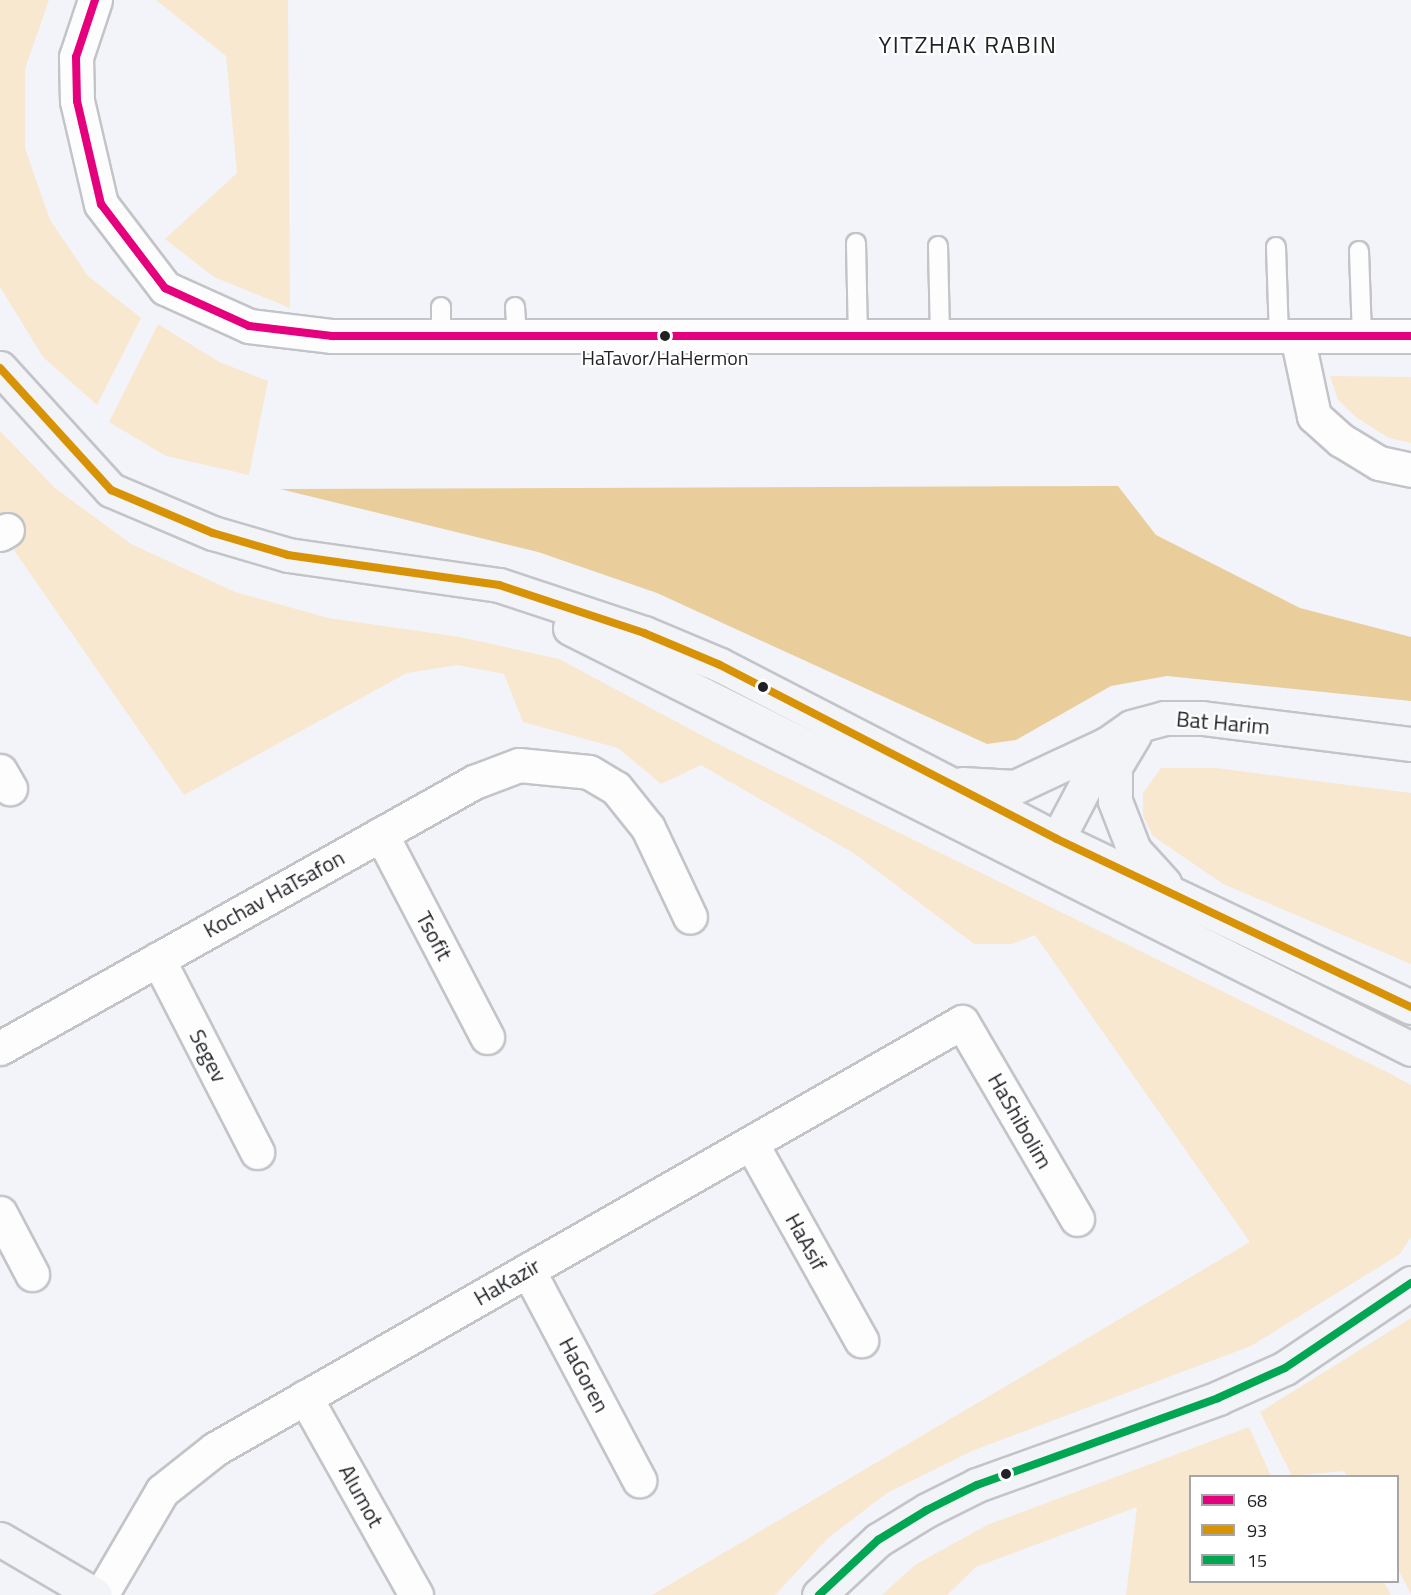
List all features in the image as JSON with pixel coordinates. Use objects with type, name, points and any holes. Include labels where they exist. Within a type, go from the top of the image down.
[{"type":"main road","points":[[0,368],[111,490],[213,533],[288,555],[499,585],[644,633],[720,665],[943,780],[1051,853],[1184,900],[1411,1007]]},
{"type":"main road","points":[[499,585],[568,627],[1051,853],[1406,1048]]},
{"type":"main road","name":"Bat Harim","points":[[943,780],[1015,786],[1149,722],[1202,718],[1411,744]]},
{"type":"main road","points":[[1149,722],[1125,743],[1115,767],[1115,801],[1134,850],[1184,900]]},
{"type":"main road","points":[[1051,853],[1107,744]]},
{"type":"main road","points":[[819,1595],[878,1540],[927,1510],[977,1485],[1218,1398],[1285,1368],[1411,1283]]},
{"type":"main road","points":[[0,1539],[95,1595]]},
{"type":"street","points":[[95,0],[76,57],[84,148],[101,204],[165,288],[249,326],[332,336],[441,321],[516,321],[858,335],[1411,336]]},
{"type":"street","points":[[1288,336],[1314,416],[1379,463],[1411,470]]},
{"type":"street","name":"Kochav HaTsafon","points":[[0,1048],[474,782],[519,765],[557,765],[590,772],[616,788],[648,828],[690,918]]},
{"type":"street","name":"Tsofit","points":[[381,834],[488,1037]]},
{"type":"street","name":"Segev","points":[[158,959],[257,1152]]},
{"type":"street","name":"HaKazir","points":[[101,1595],[162,1491],[215,1449],[962,1022]]},
{"type":"street","name":"HaShibolim","points":[[962,1022],[1077,1219]]},
{"type":"street","name":"HaAsif","points":[[751,1143],[861,1340]]},
{"type":"street","points":[[0,1213],[32,1274]]},
{"type":"street","name":"HaGoren","points":[[528,1270],[639,1480]]},
{"type":"street","name":"Alumot","points":[[305,1397],[417,1595]]},
{"type":"lane","points":[[856,243],[858,335]]},
{"type":"lane","points":[[938,246],[940,335]]},
{"type":"lane","points":[[1276,247],[1288,336]]},
{"type":"lane","points":[[1359,251],[1362,336]]},
{"type":"shaded area","points":[[0,0],[49,0],[25,69],[25,148],[50,220],[88,276],[141,318],[97,405],[43,357],[0,287]]},
{"type":"shaded area","points":[[156,0],[288,0],[290,308],[214,277],[165,239],[237,173],[226,56]]},
{"type":"shaded area","points":[[158,324],[219,362],[268,381],[249,475],[166,456],[109,422]]},
{"type":"shaded area","points":[[1330,376],[1411,377],[1411,443],[1389,438],[1357,418],[1338,400]]},
{"type":"shaded area","points":[[0,431],[55,488],[131,544],[235,592],[328,618],[460,637],[559,659],[718,744],[1411,1085],[1411,1237],[1400,1254],[1251,1346],[974,1450],[887,1493],[828,1538],[775,1595],[652,1595],[1250,1242],[1035,935],[1012,944],[974,944],[855,854],[701,765],[661,784],[618,748],[523,722],[504,674],[457,665],[407,673],[184,795],[0,530]]},
{"type":"shaded area","points":[[1118,486],[1156,535],[1300,608],[1411,637],[1411,701],[1167,676],[1111,686],[1016,740],[987,744],[657,593],[538,552],[280,489]]},
{"type":"shaded area","points":[[1161,768],[1216,768],[1411,793],[1411,964],[1223,884],[1153,836],[1143,816],[1143,793]]},
{"type":"shaded area","points":[[1411,1318],[1411,1594],[1399,1571],[1399,1475],[1346,1475],[1344,1471],[1292,1475],[1260,1412]]},
{"type":"shaded area","points":[[1249,1427],[1271,1475],[1189,1475],[1189,1583],[1385,1583],[1391,1595],[1126,1595],[1137,1507],[976,1567],[947,1595],[882,1595],[915,1565],[987,1525]]},
{"type":"transit line","name":"68","points":[[95,0],[76,57],[77,101],[101,204],[165,288],[249,326],[332,336],[1411,336]]},
{"type":"transit line","name":"93","points":[[0,368],[111,490],[213,533],[288,555],[499,585],[644,633],[720,665],[1057,839],[1411,1007]]},
{"type":"transit line","name":"15","points":[[819,1595],[878,1540],[927,1510],[977,1485],[1218,1398],[1285,1368],[1411,1283]]},
{"type":"place","name":"HaTavor/HaHermon","points":[[665,336]]},
{"type":"district","name":"YITZHAK RABIN","points":[[968,45]]}]
